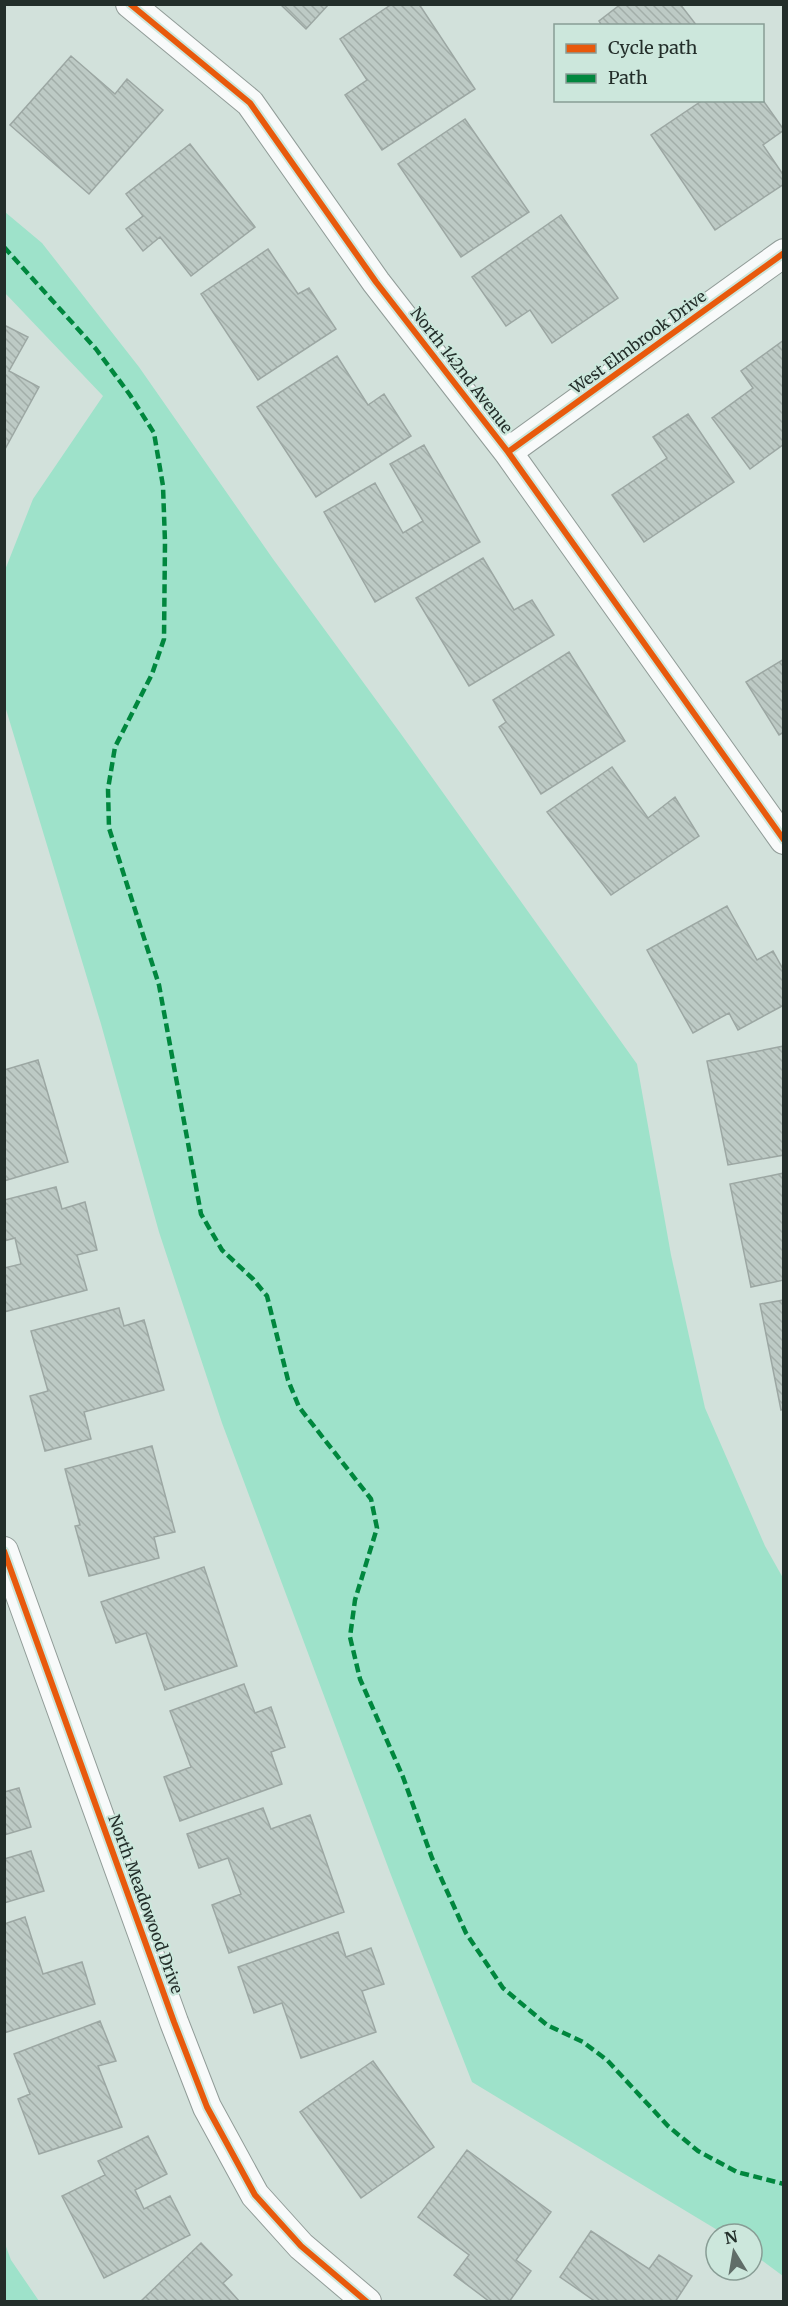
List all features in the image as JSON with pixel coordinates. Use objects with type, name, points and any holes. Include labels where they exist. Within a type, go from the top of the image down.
[{"type":"street","name":"North 142nd Avenue","points":[[129,4],[250,103],[376,282],[508,452],[782,835]]},
{"type":"street","name":"West Elmbrook Drive","points":[[508,452],[783,253]]},
{"type":"street","name":"North Meadowood Drive","points":[[4,1551],[174,2022],[207,2107],[255,2195],[301,2246],[367,2301]]},
{"type":"green space","points":[[5,212],[42,243],[139,367],[273,559],[637,1064],[671,1255],[705,1408],[765,1546],[783,1578],[783,2276],[764,2262],[764,2222],[704,2222],[472,2082],[391,1875],[222,1423],[159,1232],[101,1024],[5,706],[5,570],[33,499],[103,396],[5,293]]},
{"type":"green space","points":[[5,2244],[11,2260],[39,2301],[5,2301]]},
{"type":"building","points":[[280,4],[329,4],[306,29]]},
{"type":"building","points":[[392,4],[419,4],[475,89],[382,150],[345,95],[367,80],[340,39]]},
{"type":"building","points":[[621,4],[680,4],[695,24],[601,24],[599,21]]},
{"type":"building","points":[[71,56],[115,94],[127,79],[163,110],[89,194],[10,125]]},
{"type":"building","points":[[700,102],[764,102],[784,130],[763,145],[784,176],[784,184],[715,230],[651,135]]},
{"type":"building","points":[[465,119],[529,212],[461,257],[398,164]]},
{"type":"building","points":[[190,144],[255,227],[191,276],[160,237],[143,251],[126,229],[143,216],[126,194]]},
{"type":"building","points":[[561,215],[618,298],[552,343],[530,310],[506,326],[472,277]]},
{"type":"building","points":[[268,249],[298,294],[309,288],[336,329],[258,380],[201,294]]},
{"type":"building","points":[[4,325],[28,337],[9,371],[39,387],[4,451]]},
{"type":"building","points":[[784,340],[784,444],[750,469],[712,418],[753,388],[741,371]]},
{"type":"building","points":[[337,356],[368,405],[384,394],[411,436],[316,497],[257,407]]},
{"type":"building","points":[[688,414],[734,482],[644,542],[612,495],[667,458],[653,437]]},
{"type":"building","points":[[424,445],[480,542],[375,602],[324,512],[375,483],[403,533],[423,521],[390,464]]},
{"type":"building","points":[[483,558],[514,610],[532,600],[554,635],[469,686],[416,598]]},
{"type":"building","points":[[569,652],[625,741],[541,794],[499,727],[506,722],[493,700]]},
{"type":"building","points":[[784,659],[784,732],[779,735],[746,682]]},
{"type":"building","points":[[612,767],[648,818],[675,797],[699,836],[611,895],[547,812]]},
{"type":"building","points":[[727,906],[757,960],[773,951],[784,971],[784,1005],[738,1030],[729,1013],[693,1033],[647,950]]},
{"type":"building","points":[[784,1046],[784,1155],[728,1165],[707,1061]]},
{"type":"building","points":[[38,1060],[68,1162],[4,1181],[4,1070]]},
{"type":"building","points":[[784,1173],[784,1280],[751,1287],[730,1184]]},
{"type":"building","points":[[56,1187],[62,1209],[85,1202],[97,1250],[77,1255],[87,1290],[4,1312],[4,1268],[21,1264],[15,1238],[4,1241],[4,1200]]},
{"type":"building","points":[[784,1300],[784,1409],[781,1410],[760,1304]]},
{"type":"building","points":[[119,1308],[124,1326],[144,1320],[164,1390],[84,1412],[91,1439],[45,1451],[30,1396],[48,1391],[31,1331]]},
{"type":"building","points":[[152,1446],[175,1532],[154,1537],[159,1558],[89,1576],[75,1526],[80,1525],[65,1469]]},
{"type":"building","points":[[204,1567],[237,1666],[165,1690],[146,1633],[116,1643],[101,1602]]},
{"type":"building","points":[[244,1684],[255,1713],[271,1707],[285,1747],[271,1752],[282,1784],[180,1821],[164,1777],[191,1767],[170,1711]]},
{"type":"building","points":[[19,1788],[31,1827],[4,1835],[4,1792]]},
{"type":"building","points":[[263,1808],[271,1829],[310,1815],[344,1912],[229,1953],[212,1905],[241,1894],[228,1858],[199,1868],[187,1834]]},
{"type":"building","points":[[31,1851],[44,1891],[4,1903],[4,1859]]},
{"type":"building","points":[[25,1917],[43,1974],[82,1962],[95,2004],[4,2033],[4,1924]]},
{"type":"building","points":[[338,1932],[346,1957],[371,1948],[384,1984],[362,1991],[376,2032],[301,2058],[282,2003],[254,2013],[238,1967]]},
{"type":"building","points":[[100,2021],[116,2061],[98,2066],[122,2127],[39,2154],[18,2099],[30,2094],[14,2054]]},
{"type":"building","points":[[373,2061],[434,2147],[361,2198],[300,2112]]},
{"type":"building","points":[[148,2136],[167,2174],[135,2190],[144,2209],[170,2196],[190,2235],[104,2278],[62,2196],[105,2175],[98,2161]]},
{"type":"building","points":[[467,2150],[551,2212],[516,2260],[531,2271],[509,2302],[490,2302],[454,2275],[469,2255],[418,2217]]},
{"type":"building","points":[[591,2231],[649,2269],[659,2255],[692,2276],[675,2302],[596,2302],[560,2277]]},
{"type":"building","points":[[201,2243],[232,2275],[223,2283],[240,2302],[140,2302]]},
{"type":"marked path","points":[[4,247],[96,349],[130,395],[154,433],[163,486],[164,639],[152,674],[115,747],[108,789],[109,828],[159,985],[201,1214],[222,1250],[253,1279],[267,1296],[288,1380],[299,1407],[371,1499],[377,1528],[355,1600],[350,1637],[360,1679],[403,1777],[432,1858],[466,1933],[503,1988],[547,2025],[583,2042],[607,2060],[668,2126],[698,2151],[737,2172],[784,2184]]},
{"type":"cycle path","points":[[130,4],[250,103],[376,282],[508,452],[784,840]]},
{"type":"cycle path","points":[[508,452],[784,253]]},
{"type":"cycle path","points":[[4,1551],[174,2022],[207,2107],[255,2195],[301,2246],[367,2302]]}]
